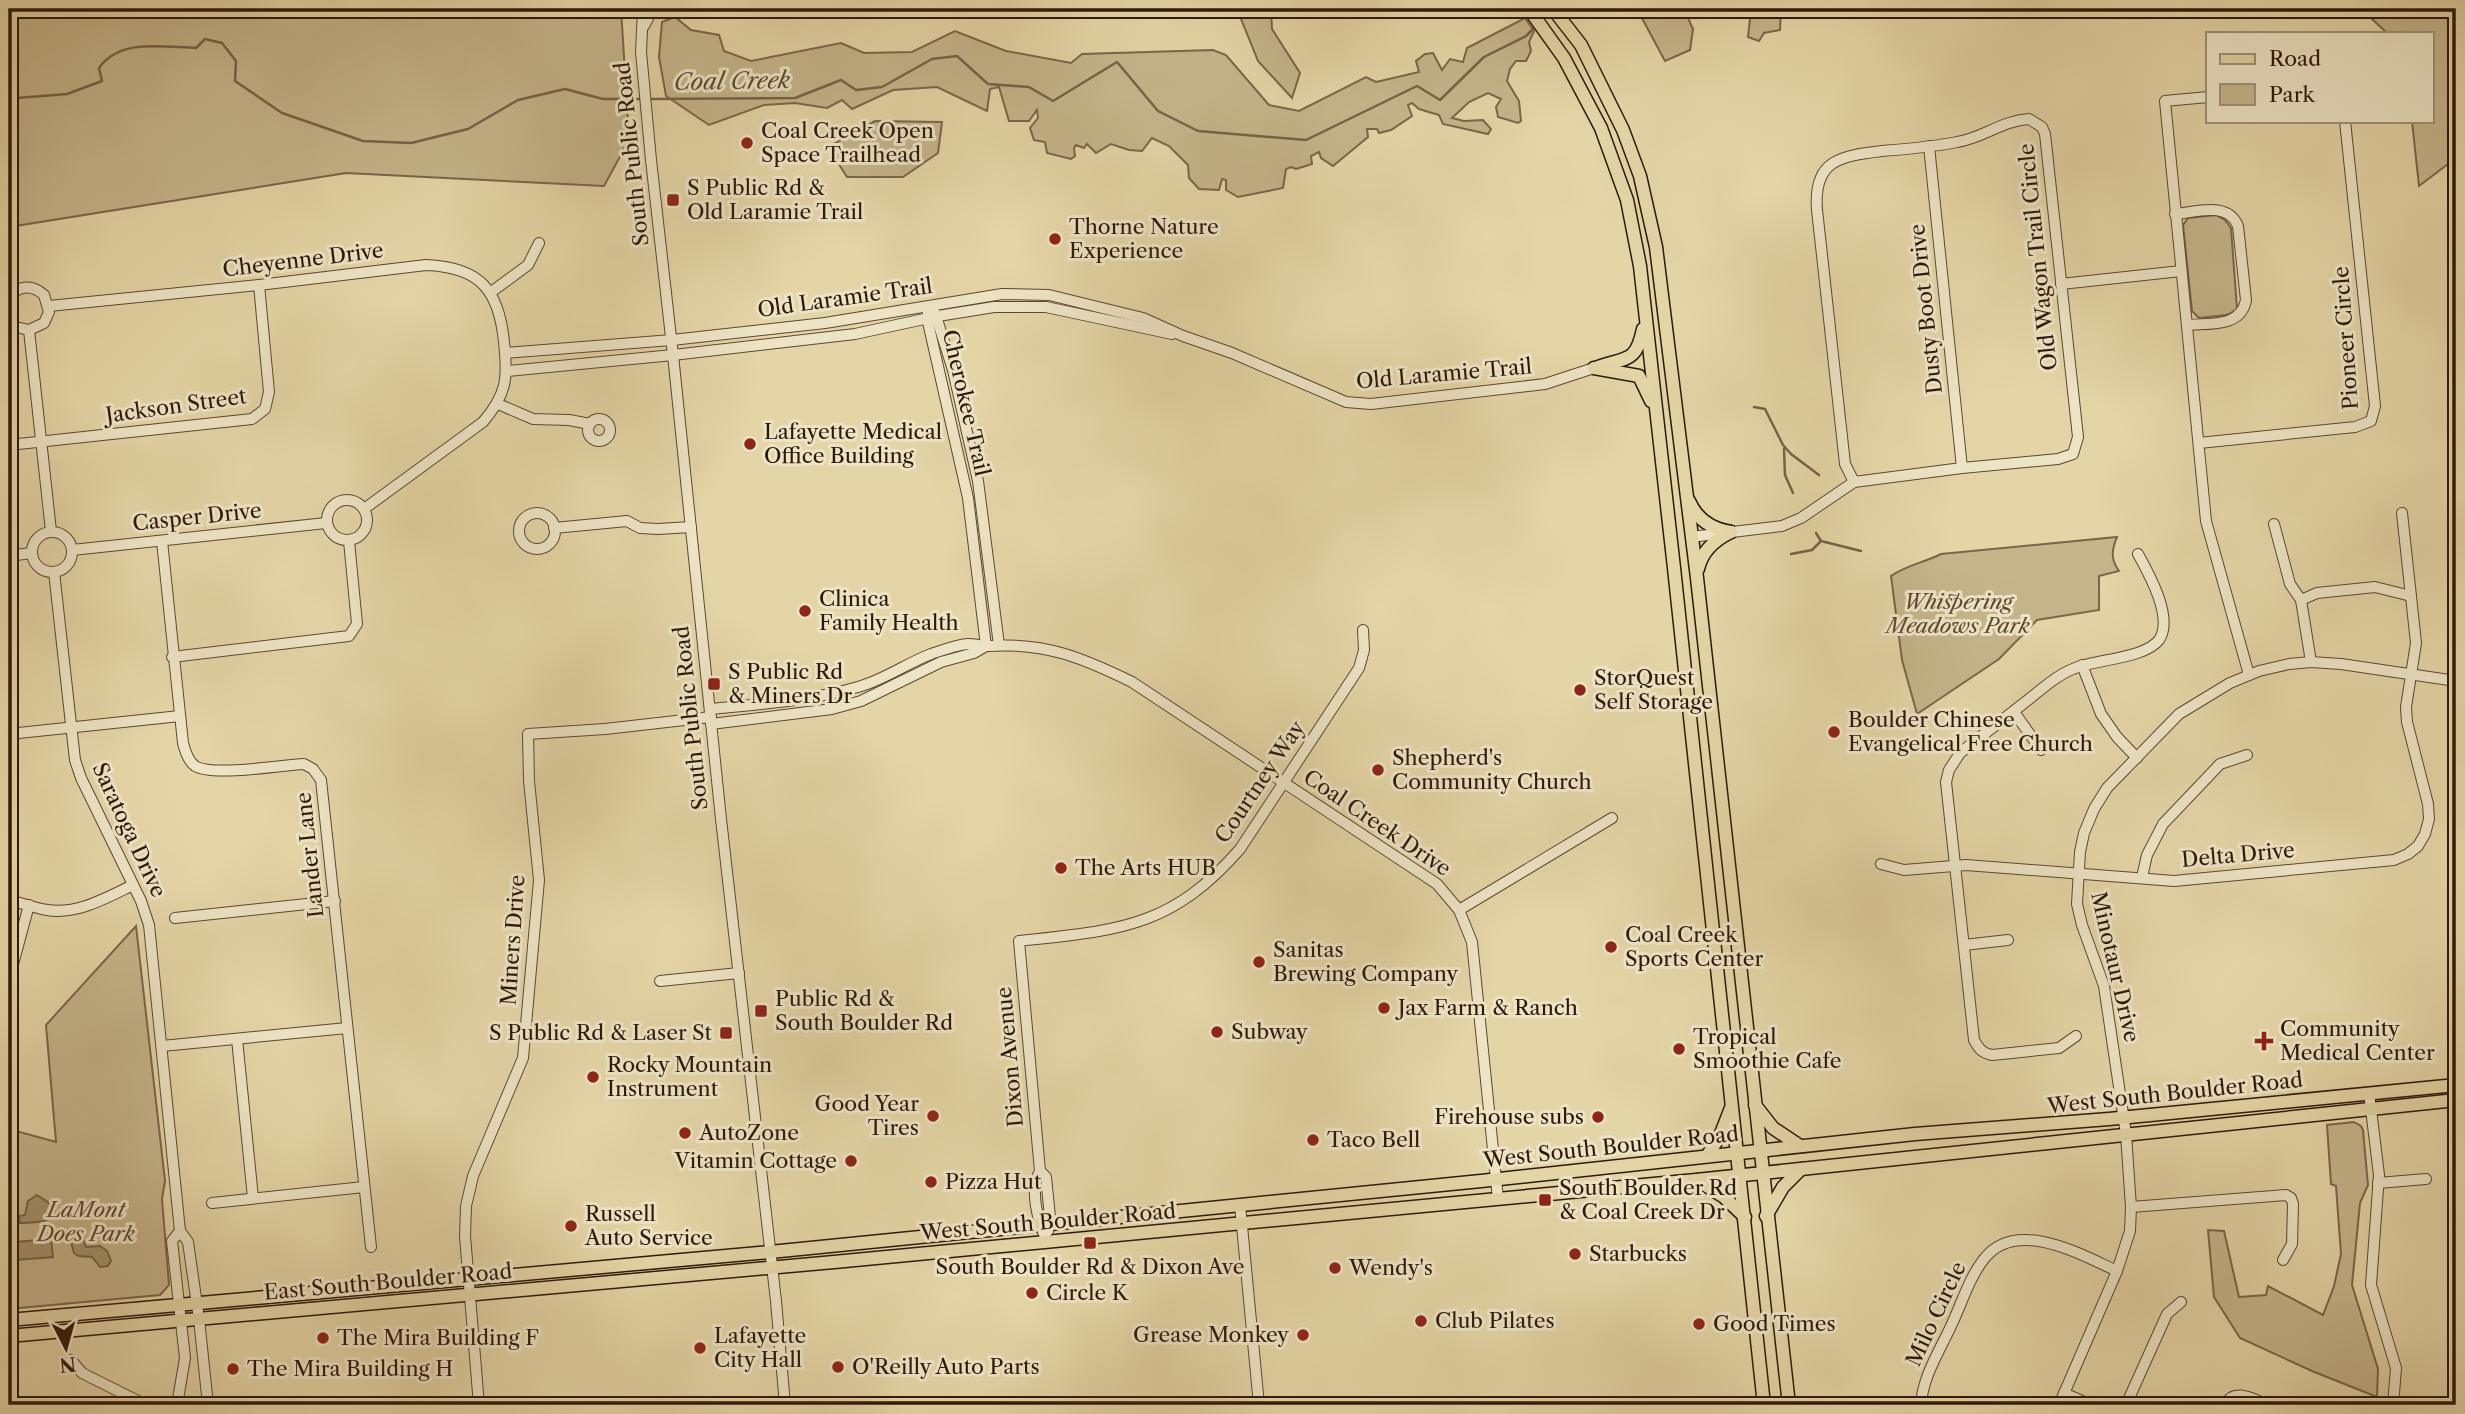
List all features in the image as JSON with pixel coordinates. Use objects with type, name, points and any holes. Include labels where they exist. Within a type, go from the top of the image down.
[{"type":"main road","points":[[1529,9],[1564,58],[1601,128],[1622,185],[1640,267],[1764,1405]]},
{"type":"main road","points":[[1553,9],[1581,45],[1623,130],[1648,205],[1664,299],[1698,578],[1766,1216],[1789,1405]]},
{"type":"main road","points":[[1594,369],[1626,359],[1639,349],[1645,316]]},
{"type":"main road","points":[[1594,369],[1639,376],[1657,418]]},
{"type":"main road","points":[[1687,494],[1691,506],[1703,522],[1721,531],[1731,532]]},
{"type":"main road","points":[[1667,506],[1680,529],[1691,537]]},
{"type":"main road","points":[[1698,578],[1700,563],[1707,549],[1731,532]]},
{"type":"main road","name":"West South Boulder Road","points":[[770,1252],[1496,1180],[1800,1146],[2456,1085]]},
{"type":"main road","name":"West South Boulder Road","points":[[771,1267],[1696,1180],[2456,1100]]},
{"type":"main road","points":[[1707,1156],[1720,1136],[1732,1104]]},
{"type":"main road","points":[[1755,1105],[1773,1128],[1800,1146]]},
{"type":"main road","points":[[1766,1216],[1783,1187],[1801,1169]]},
{"type":"main road","points":[[1696,1180],[1724,1197],[1745,1217]]},
{"type":"main road","name":"East South Boulder Road","points":[[9,1320],[770,1252]]},
{"type":"main road","name":"East South Boulder Road","points":[[9,1336],[771,1267]]},
{"type":"street","name":"South Public Road","points":[[643,9],[641,52],[647,124],[785,1405]]},
{"type":"street","name":"South Public Road","points":[[644,27],[653,9]]},
{"type":"street","points":[[2206,97],[2165,101],[2206,521],[2249,675]]},
{"type":"street","name":"Old Wagon Trail Circle","points":[[1691,537],[1782,526],[1801,518],[1854,482],[1962,468],[2058,460],[2073,454],[2078,437],[2042,127],[2029,119],[1999,125],[1965,141],[1846,156],[1824,172],[1817,185],[1816,198],[1833,370],[1845,464],[1854,482]]},
{"type":"street","name":"Pioneer Circle","points":[[2199,443],[2355,427],[2371,421],[2375,407],[2346,122]]},
{"type":"street","name":"Dusty Boot Drive","points":[[1929,146],[1962,468]]},
{"type":"street","points":[[2175,214],[2221,210],[2234,217],[2238,226],[2246,300],[2238,317],[2229,322],[2186,326]]},
{"type":"street","points":[[490,293],[528,265],[539,243]]},
{"type":"street","name":"Cheyenne Drive","points":[[49,306],[426,265],[450,266],[477,278],[490,293],[502,318],[506,353]]},
{"type":"street","points":[[2061,284],[2181,271]]},
{"type":"street","name":"Jackson Street","points":[[9,445],[252,419],[265,410],[269,392],[259,285]]},
{"type":"street","points":[[9,298],[22,288],[34,288],[44,295],[49,306],[44,323],[29,330],[16,327],[9,319]]},
{"type":"street","name":"Old Laramie Trail","points":[[506,353],[672,340],[848,320],[1002,294],[1049,295],[1143,318],[1346,402],[1371,404],[1545,384],[1594,369]]},
{"type":"street","name":"Cherokee Trail","points":[[930,306],[961,403],[978,481],[999,645]]},
{"type":"street","name":"Old Laramie Trail","points":[[507,370],[673,355],[855,334],[994,307],[1046,307],[1149,331],[1183,336]]},
{"type":"street","name":"Cherokee Trail","points":[[933,317],[968,498],[986,646]]},
{"type":"street","points":[[29,330],[51,531]]},
{"type":"street","points":[[363,509],[483,422],[504,392],[506,353]]},
{"type":"street","points":[[498,404],[533,419],[569,420],[590,424]]},
{"type":"street","points":[[341,500],[353,501],[363,509],[367,519],[360,536],[342,541],[331,534],[326,523],[328,512],[341,500]]},
{"type":"street","points":[[2402,513],[2416,643],[2411,675]]},
{"type":"street","points":[[554,528],[627,522],[640,528],[691,527]]},
{"type":"street","name":"Casper Drive","points":[[72,550],[326,523]]},
{"type":"street","points":[[2274,524],[2290,584],[2301,600],[2311,662]]},
{"type":"street","points":[[51,531],[63,534],[72,550],[65,567],[54,572],[36,565],[31,553],[36,538],[51,531]]},
{"type":"street","name":"Lander Lane","points":[[162,541],[180,716],[186,754],[193,765],[204,770],[219,771],[304,764],[313,769],[321,780],[371,1247]]},
{"type":"street","points":[[173,657],[346,638],[353,633],[357,624],[349,541]]},
{"type":"street","points":[[9,556],[31,553]]},
{"type":"street","points":[[2076,1036],[2059,1048],[1992,1055],[1983,1053],[1974,1040],[1946,782],[1949,769],[1960,753],[2061,674],[2150,648],[2159,640],[2165,617],[2138,554]]},
{"type":"street","name":"Saratoga Drive","points":[[54,572],[75,760],[81,778],[146,913],[149,925],[180,1231],[188,1242],[208,1405]]},
{"type":"street","points":[[2301,600],[2317,593],[2375,587],[2412,596]]},
{"type":"street","name":"Courtney Way","points":[[1019,940],[1105,932],[1134,925],[1169,909],[1196,892],[1220,871],[1240,849],[1359,668],[1364,650],[1363,630]]},
{"type":"street","name":"Coal Creek Drive","points":[[711,717],[843,691],[870,683],[947,649],[969,644],[1042,647],[1083,659],[1132,682],[1437,884],[1459,910],[1472,942],[1498,1199]]},
{"type":"street","points":[[711,717],[802,715],[847,705],[878,694],[941,662],[974,653],[986,646]]},
{"type":"street","name":"Minotaur Drive","points":[[2059,1405],[2117,1271],[2130,1231],[2132,1207],[2126,1134],[2104,986],[2077,904],[2084,833],[2094,810],[2107,788],[2179,714],[2200,699],[2249,675],[2289,664],[2311,662],[2456,681]]},
{"type":"street","points":[[2082,666],[2101,714],[2117,737],[2137,758]]},
{"type":"street","name":"Delta Drive","points":[[1881,864],[1904,870],[1954,866],[2174,881],[2394,860],[2418,846],[2429,819],[2428,804],[2407,722],[2406,707],[2411,675]]},
{"type":"street","points":[[2014,712],[2041,750]]},
{"type":"street","points":[[9,734],[180,716]]},
{"type":"street","name":"Miners Drive","points":[[470,1278],[465,1236],[466,1206],[473,1176],[523,1058],[539,880],[529,781],[528,734],[606,729],[711,717]]},
{"type":"street","points":[[2142,877],[2147,855],[2163,824],[2220,764],[2247,755]]},
{"type":"street","points":[[1459,910],[1612,818]]},
{"type":"street","points":[[9,900],[47,910],[68,910],[133,886]]},
{"type":"street","points":[[176,918],[335,901]]},
{"type":"street","points":[[9,979],[29,905]]},
{"type":"street","name":"Dixon Avenue","points":[[1019,940],[1040,1171],[1046,1177],[1044,1224],[1047,1241]]},
{"type":"street","points":[[1964,946],[2008,940]]},
{"type":"street","points":[[660,981],[739,973]]},
{"type":"street","points":[[162,1046],[347,1028]]},
{"type":"street","points":[[237,1039],[253,1198]]},
{"type":"street","points":[[2369,1093],[2378,1183],[2371,1284],[2396,1368],[2392,1405]]},
{"type":"street","points":[[2378,1183],[2426,1179]]},
{"type":"street","points":[[212,1203],[364,1187]]},
{"type":"street","points":[[2132,1207],[2286,1195],[2291,1198],[2292,1244],[2283,1260]]},
{"type":"street","points":[[1240,1205],[1259,1405]]},
{"type":"street","name":"Saratoga Drive","points":[[177,1405],[185,1357],[172,1241],[180,1231]]},
{"type":"street","name":"Milo Circle","points":[[1921,1405],[1926,1383],[1975,1273],[1986,1255],[2015,1242],[2045,1242],[2062,1246],[2117,1271]]},
{"type":"street","points":[[470,1278],[479,1405]]},
{"type":"street","points":[[2126,1405],[2167,1314],[2181,1301]]},
{"type":"street","points":[[71,1360],[82,1373],[146,1405]]},
{"type":"street","points":[[2064,1393],[2091,1405]]},
{"type":"street","points":[[2225,1405],[2227,1400],[2236,1395],[2243,1395],[2267,1405]]},
{"type":"green space","points":[[9,9],[621,9],[626,88],[631,89],[630,106],[627,107],[629,140],[604,186],[346,173],[9,227]]},
{"type":"green space","points":[[1237,9],[1271,9],[1272,29],[1300,73],[1292,98],[1258,61]]},
{"type":"green space","points":[[1637,9],[1691,9],[1687,16],[1693,29],[1690,50],[1665,61]]},
{"type":"green space","points":[[1751,9],[1781,9],[1780,30],[1764,33],[1759,41],[1748,37]]},
{"type":"green space","points":[[2372,9],[2456,9],[2456,158],[2419,186],[2412,122],[2434,122],[2434,32],[2386,32],[2372,19]]},
{"type":"green space","points":[[675,17],[691,30],[719,35],[724,51],[751,61],[841,43],[864,53],[912,52],[955,31],[1006,51],[1071,63],[1082,54],[1213,50],[1226,55],[1269,105],[1299,111],[1366,77],[1376,82],[1419,72],[1416,61],[1425,54],[1433,53],[1442,70],[1450,59],[1463,62],[1467,48],[1525,18],[1534,31],[1529,42],[1531,51],[1526,61],[1516,61],[1510,69],[1507,81],[1519,101],[1521,121],[1518,123],[1498,117],[1496,107],[1501,99],[1488,93],[1469,102],[1452,118],[1464,121],[1483,120],[1491,129],[1488,134],[1443,124],[1439,115],[1419,109],[1412,103],[1408,105],[1412,116],[1391,130],[1379,133],[1377,129],[1367,129],[1368,137],[1333,166],[1321,158],[1319,152],[1311,156],[1312,164],[1286,169],[1283,188],[1238,197],[1226,190],[1226,180],[1222,179],[1219,190],[1199,189],[1189,178],[1188,165],[1169,146],[1152,138],[1142,151],[1111,144],[1096,153],[1087,144],[1084,148],[1076,145],[1075,156],[1071,159],[1047,153],[1045,142],[1034,140],[1030,128],[1038,118],[1037,110],[1029,121],[1009,121],[999,87],[990,89],[987,111],[937,87],[893,90],[852,109],[842,100],[827,108],[795,103],[764,105],[709,125],[666,96],[659,57],[662,22]]},
{"type":"green space","points":[[875,121],[942,122],[938,153],[903,177],[847,177],[828,147]]},
{"type":"green space","points":[[2216,215],[2225,220],[2231,228],[2237,309],[2227,315],[2199,318],[2192,311],[2183,225],[2188,218]]},
{"type":"green space","name":"Whispering Meadows Park","points":[[2117,537],[2113,554],[2119,571],[2099,576],[2099,610],[2037,620],[1999,659],[1917,714],[1902,660],[1891,576],[1941,554]]},
{"type":"green space","name":"LaMont Does Park","points":[[136,926],[165,1181],[162,1199],[169,1285],[160,1295],[9,1309],[9,1129],[56,1142],[46,1025]]},
{"type":"green space","points":[[2354,1122],[2363,1130],[2368,1185],[2360,1203],[2352,1285],[2378,1369],[2377,1397],[2240,1338],[2214,1297],[2208,1230],[2224,1231],[2239,1297],[2266,1295],[2268,1286],[2323,1315],[2334,1286],[2341,1254],[2336,1186],[2331,1184],[2327,1125]]},
{"type":"shaded area","points":[[37,1195],[49,1203],[55,1211],[53,1215],[41,1222],[20,1223],[19,1216],[25,1215],[28,1201]]},
{"type":"shaded area","points":[[83,1238],[86,1247],[100,1246],[107,1251],[111,1261],[108,1266],[100,1267],[92,1257],[74,1253],[71,1242]]},
{"type":"shaded area","points":[[51,1239],[53,1257],[16,1260],[15,1242]]},
{"type":"waterway","name":"Coal Creek","points":[[649,99],[795,98],[841,80],[856,90],[882,87],[932,59],[957,56],[988,84],[1029,87],[1053,101],[1117,62],[1158,111],[1198,131],[1306,140],[1417,86],[1440,100],[1484,57],[1526,36],[1537,25]]},
{"type":"waterway","name":"Coal Creek","points":[[9,92],[17,98],[67,94],[102,81],[99,68],[118,52],[143,46],[196,48],[205,39],[222,43],[236,61],[235,81],[282,113],[363,141],[411,143],[468,129],[518,100],[565,89],[603,99],[642,99]]},
{"type":"waterway","points":[[1754,407],[1765,409],[1783,445],[1819,475]]},
{"type":"waterway","points":[[1784,449],[1785,475],[1793,493]]},
{"type":"waterway","points":[[1816,533],[1821,541],[1861,551]]},
{"type":"waterway","points":[[1791,554],[1812,550],[1821,541]]},
{"type":"place","name":"Coal Creek Open Space Trailhead","points":[[747,143]]},
{"type":"place","name":"S Public Rd & Old Laramie Trail","points":[[673,200]]},
{"type":"place","name":"Thorne Nature Experience","points":[[1055,239]]},
{"type":"place","name":"Lafayette Medical Office Building","points":[[750,444]]},
{"type":"place","name":"Clinica Family Health","points":[[805,611]]},
{"type":"place","name":"S Public Rd & Miners Dr","points":[[714,684]]},
{"type":"place","name":"StorQuest Self Storage","points":[[1580,690]]},
{"type":"place","name":"Boulder Chinese Evangelical Free Church","points":[[1834,732]]},
{"type":"place","name":"Shepherd's Community Church","points":[[1378,770]]},
{"type":"place","name":"The Arts HUB","points":[[1061,868]]},
{"type":"place","name":"Coal Creek Sports Center","points":[[1611,947]]},
{"type":"place","name":"Sanitas Brewing Company","points":[[1259,962]]},
{"type":"place","name":"Jax Farm & Ranch","points":[[1384,1008]]},
{"type":"place","name":"Public Rd & South Boulder Rd","points":[[761,1011]]},
{"type":"place","name":"Subway","points":[[1217,1032]]},
{"type":"place","name":"S Public Rd & Laser St","points":[[726,1033]]},
{"type":"place","name":"Community Medical Center","points":[[2264,1041]]},
{"type":"place","name":"Tropical Smoothie Cafe","points":[[1679,1049]]},
{"type":"place","name":"Rocky Mountain Instrument","points":[[593,1077]]},
{"type":"place","name":"Good Year Tires","points":[[933,1116]]},
{"type":"place","name":"Firehouse subs","points":[[1598,1117]]},
{"type":"place","name":"AutoZone","points":[[685,1133]]},
{"type":"place","name":"Taco Bell","points":[[1313,1140]]},
{"type":"place","name":"Vitamin Cottage","points":[[851,1161]]},
{"type":"place","name":"Pizza Hut","points":[[931,1182]]},
{"type":"place","name":"South Boulder Rd & Coal Creek Dr","points":[[1545,1200]]},
{"type":"place","name":"Russell Auto Service","points":[[571,1226]]},
{"type":"place","name":"South Boulder Rd & Dixon Ave","points":[[1090,1243]]},
{"type":"place","name":"Starbucks","points":[[1575,1254]]},
{"type":"place","name":"Wendy's","points":[[1335,1268]]},
{"type":"place","name":"Circle K","points":[[1032,1293]]},
{"type":"place","name":"Club Pilates","points":[[1421,1321]]},
{"type":"place","name":"Good Times","points":[[1699,1324]]},
{"type":"place","name":"Grease Monkey","points":[[1303,1335]]},
{"type":"place","name":"The Mira Building F","points":[[323,1338]]},
{"type":"place","name":"Lafayette City Hall","points":[[700,1348]]},
{"type":"place","name":"O'Reilly Auto Parts","points":[[838,1367]]},
{"type":"place","name":"The Mira Building H","points":[[233,1369]]}]
